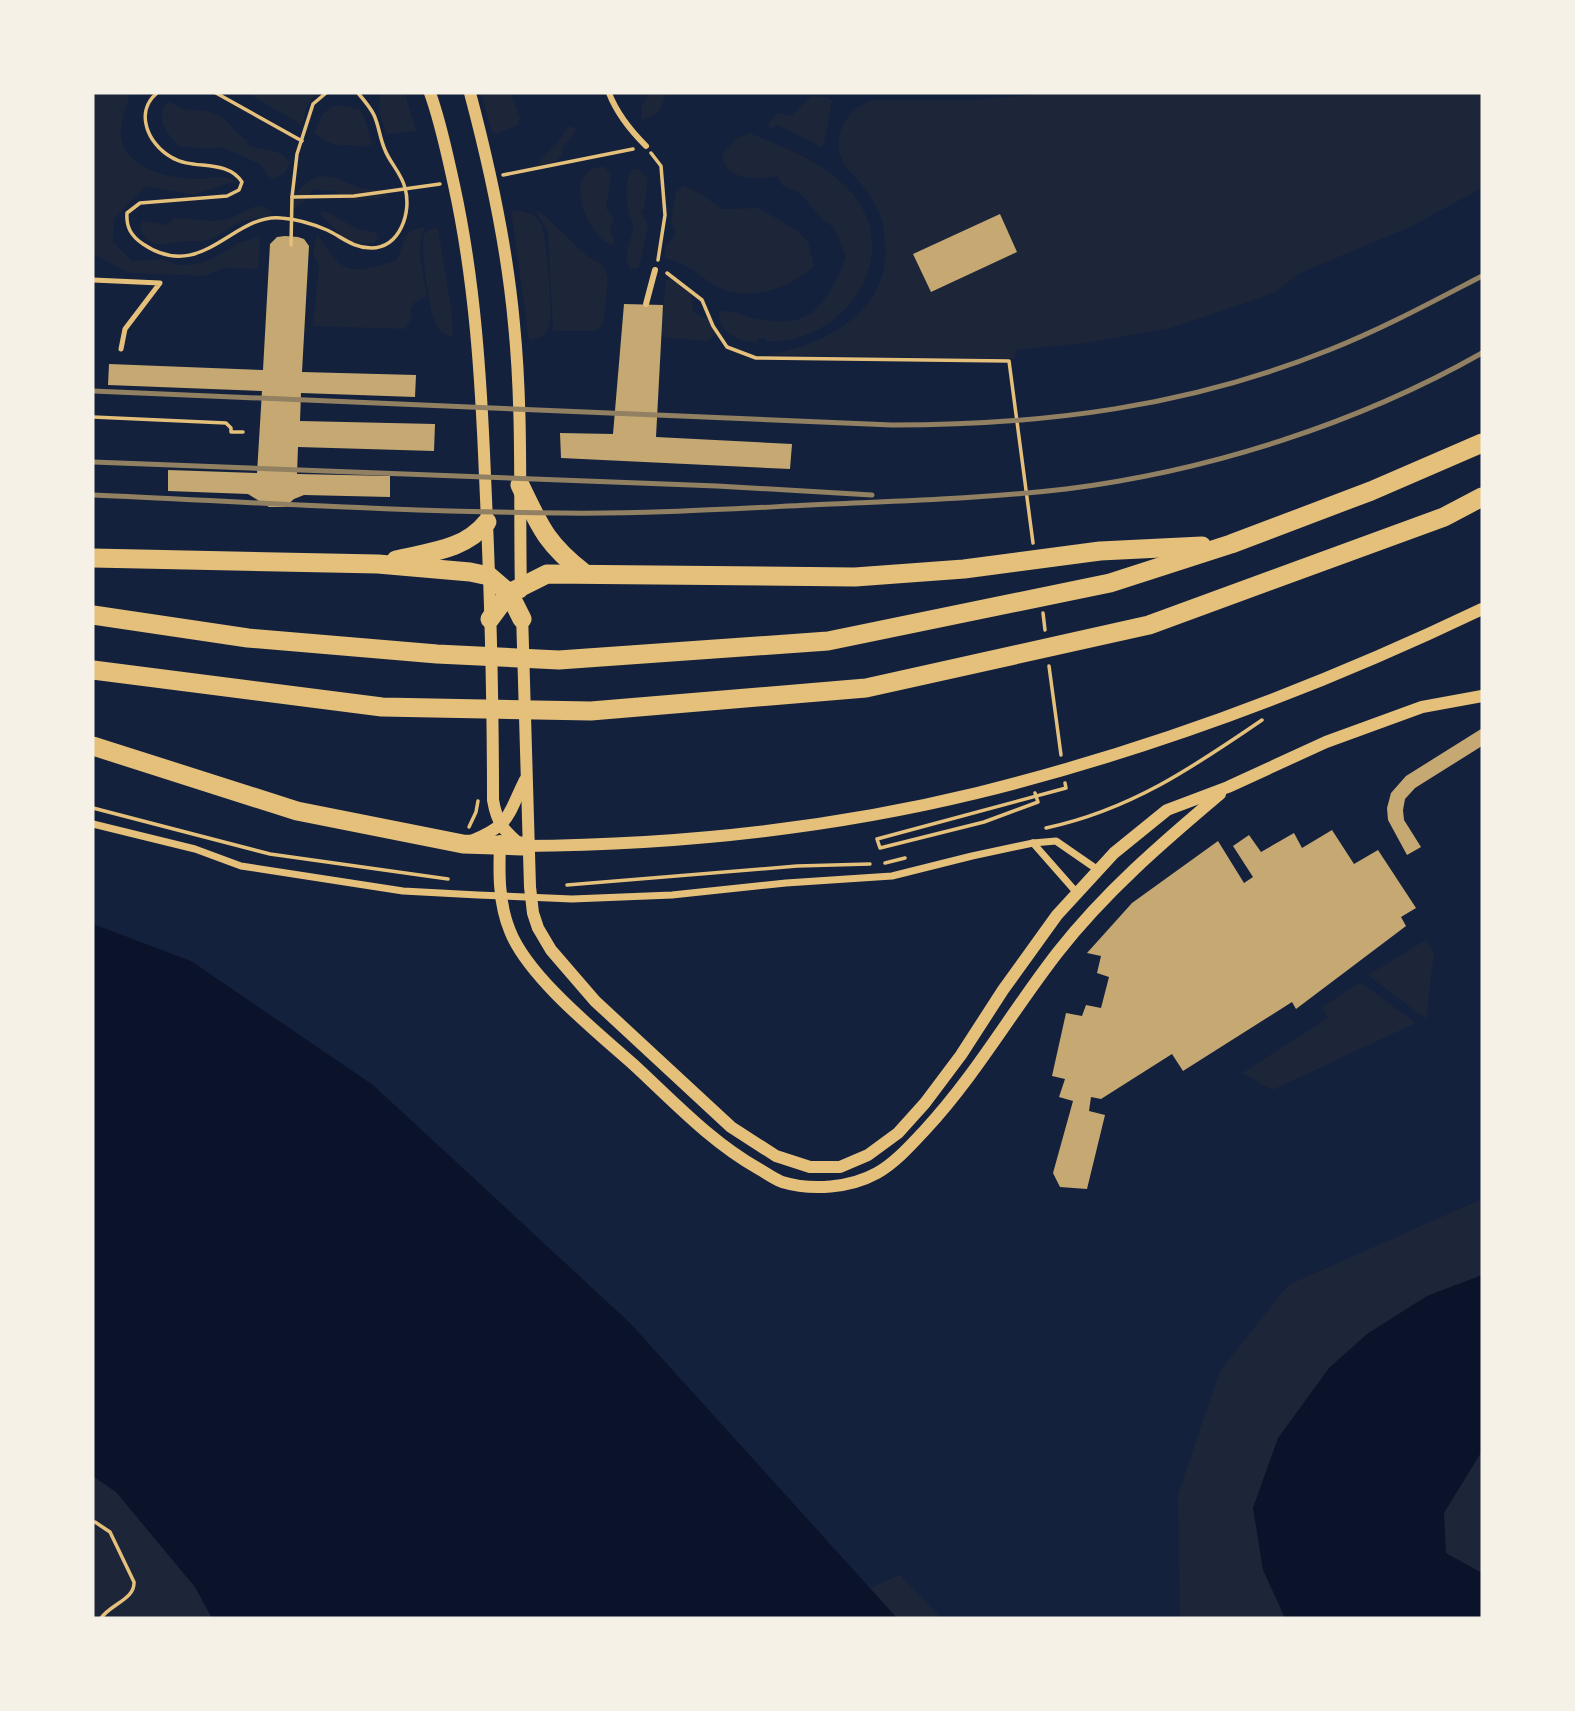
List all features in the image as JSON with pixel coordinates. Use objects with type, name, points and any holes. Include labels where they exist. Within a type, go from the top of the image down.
[{"type":"highway","points":[[93,615],[248,638],[437,654],[559,660],[828,641],[1110,583],[1231,544],[1371,491],[1482,443]]},
{"type":"highway","points":[[520,485],[541,528],[561,555],[584,573]]},
{"type":"highway","points":[[93,670],[382,707],[592,710],[866,688],[1149,625],[1444,517],[1482,497]]},
{"type":"highway","points":[[378,564],[461,543],[486,527]]},
{"type":"highway","points":[[490,619],[515,589],[547,574],[855,577],[964,569],[1100,551],[1231,544]]},
{"type":"highway","points":[[93,558],[378,564],[489,576],[515,589]]},
{"type":"highway","points":[[515,589],[522,619]]},
{"type":"highway","points":[[93,746],[298,811],[463,844],[501,835],[526,846]]},
{"type":"street","points":[[430,93],[443,136],[463,225],[476,322],[482,389],[489,576],[493,800],[501,835],[499,883],[504,912],[518,948],[547,984],[603,1040],[633,1064],[692,1120],[741,1159],[781,1182],[814,1187],[848,1185],[877,1173],[908,1149],[954,1099],[1058,952],[1112,889],[1228,787]]},
{"type":"street","points":[[470,93],[499,218],[514,324],[519,390],[520,485],[515,589]]},
{"type":"street","points":[[609,93],[629,130],[646,146]]},
{"type":"street","points":[[646,304],[655,270]]},
{"type":"street","points":[[526,846],[600,846],[714,837],[895,810],[975,793],[1054,773],[1162,739],[1404,646],[1482,609]]},
{"type":"street","points":[[522,619],[526,846],[533,913],[538,928],[551,950],[595,1001],[731,1127],[776,1156],[810,1167],[840,1167],[868,1155],[898,1133],[925,1103],[961,1055],[1003,990],[1057,915],[1114,853],[1167,810],[1228,787],[1326,743],[1422,707],[1482,696]]},
{"type":"street","points":[[501,835],[525,779]]},
{"type":"street","points":[[93,824],[195,849],[241,866],[403,891],[572,899],[672,895],[786,883],[892,876],[1033,843],[1056,841],[1098,870]]},
{"type":"street","points":[[1033,843],[1077,893]]},
{"type":"lane","points":[[93,280],[160,283],[125,329],[121,349]]},
{"type":"path","points":[[157,93],[145,109],[145,126],[159,147],[171,158],[186,163],[222,167],[237,174],[242,182],[239,190],[227,196],[140,203],[127,213],[127,226],[136,239],[153,251],[176,257],[196,253],[221,243],[239,230],[265,219],[301,221],[355,246],[372,248],[386,245],[398,235],[403,225],[406,189],[386,152],[373,113],[359,93]]},
{"type":"path","points":[[216,93],[302,141]]},
{"type":"path","points":[[291,245],[292,197],[297,155],[313,104],[326,93]]},
{"type":"path","points":[[503,175],[646,146],[661,166],[666,215],[655,270],[669,274],[702,300],[713,326],[727,347],[756,358]]},
{"type":"path","points":[[292,197],[354,196],[429,186]]},
{"type":"path","points":[[93,417],[226,423],[231,432],[243,432]]},
{"type":"path","points":[[1252,720],[1264,715]]},
{"type":"path","points":[[1021,794],[1070,781]]},
{"type":"path","points":[[984,822],[1038,802],[1035,790]]},
{"type":"path","points":[[94,1522],[110,1532],[134,1581],[134,1589],[130,1595],[111,1606],[102,1618]]},
{"type":"shaded area","points":[[93,93],[130,93],[123,116],[122,143],[137,162],[148,169],[187,179],[222,177],[236,181],[194,195],[146,186],[114,219],[113,242],[132,261],[161,259],[178,265],[209,260],[239,243],[260,236],[258,269],[224,268],[204,276],[132,273],[93,254]]},
{"type":"shaded area","points":[[247,93],[318,93],[305,111],[302,125]]},
{"type":"shaded area","points":[[380,93],[405,93],[416,131],[387,134],[379,112]]},
{"type":"shaded area","points":[[481,93],[511,93],[520,118],[518,125],[496,134],[492,132]]},
{"type":"shaded area","points":[[647,93],[666,93],[659,111],[642,120],[641,106],[648,96]]},
{"type":"shaded area","points":[[1048,93],[1482,93],[1482,188],[1410,227],[1300,273],[1277,291],[1171,328],[1085,343],[1015,350],[1015,359],[766,355],[809,344],[830,334],[849,322],[865,306],[877,288],[884,267],[882,220],[870,196],[845,165],[839,150],[842,126],[851,114],[871,100],[978,100]]},
{"type":"shaded area","points":[[811,96],[827,97],[832,101],[824,145],[818,149],[817,144],[777,125],[772,129],[768,124],[778,113],[791,116]]},
{"type":"shaded area","points":[[170,102],[184,109],[212,112],[247,140],[248,145],[281,154],[290,163],[284,174],[273,179],[260,164],[221,147],[210,149],[179,146],[167,132],[163,122],[165,104]]},
{"type":"shaded area","points":[[336,105],[359,109],[372,144],[364,147],[335,144],[314,133],[325,112]]},
{"type":"shaded area","points":[[569,126],[575,128],[575,131],[562,147],[562,155],[554,163],[541,166],[539,161],[556,145]]},
{"type":"shaded area","points":[[750,133],[802,156],[838,179],[864,211],[871,234],[871,258],[864,281],[852,301],[834,319],[813,332],[788,340],[767,341],[765,338],[758,339],[757,343],[737,338],[726,331],[719,312],[733,312],[774,321],[793,321],[804,317],[824,299],[836,281],[846,256],[834,228],[822,219],[799,192],[783,186],[777,176],[743,177],[729,170],[724,164],[722,155],[735,139]]},
{"type":"shaded area","points":[[604,167],[611,174],[606,208],[614,219],[610,228],[614,241],[612,245],[594,230],[582,205],[582,181],[588,172]]},
{"type":"shaded area","points":[[639,169],[648,179],[644,209],[641,212],[648,225],[640,264],[638,268],[630,269],[627,252],[633,224],[628,209],[627,185],[632,170]]},
{"type":"shaded area","points":[[321,176],[336,178],[359,188],[382,190],[390,197],[351,201],[334,191],[314,189],[301,205],[288,211],[300,189],[310,180]]},
{"type":"shaded area","points":[[684,186],[698,192],[722,209],[759,208],[799,232],[808,242],[814,266],[781,287],[742,294],[718,287],[686,266],[665,259],[665,246],[676,234],[671,221],[676,192]]},
{"type":"shaded area","points":[[256,206],[263,206],[273,213],[241,222],[204,241],[153,243],[147,240],[140,225],[143,221],[167,225],[174,218],[213,221],[228,219]]},
{"type":"shaded area","points":[[511,210],[534,216],[543,229],[545,242],[550,323],[544,334],[529,340]]},
{"type":"shaded area","points":[[535,210],[606,271],[608,279],[603,324],[595,331],[553,331],[548,232]]},
{"type":"shaded area","points":[[323,212],[357,229],[376,233],[378,238],[374,243],[354,244],[345,239],[320,214]]},
{"type":"shaded area","points":[[425,227],[420,252],[427,295],[413,304],[411,320],[405,329],[313,326],[319,266],[313,253],[317,234],[337,261],[343,266],[358,269],[396,261],[407,235]]},
{"type":"shaded area","points":[[438,228],[453,336],[443,333],[436,324],[426,279],[424,235],[428,230]]},
{"type":"shaded area","points":[[671,278],[691,294],[693,312],[708,319],[716,334],[707,341],[666,338],[661,333],[666,281]]},
{"type":"shaded area","points":[[93,924],[191,961],[373,1085],[630,1323],[897,1618],[212,1618],[195,1587],[116,1492],[93,1476]]},
{"type":"shaded area","points":[[1426,940],[1434,953],[1426,1019],[1368,975]]},
{"type":"shaded area","points":[[1360,982],[1416,1023],[1272,1090],[1242,1073],[1328,1018],[1322,1007]]},
{"type":"shaded area","points":[[1482,1199],[1482,1618],[1180,1618],[1178,1494],[1220,1371],[1288,1285]]},
{"type":"shaded area","points":[[1482,1275],[1482,1451],[1444,1513],[1446,1553],[1482,1573],[1482,1618],[1285,1618],[1263,1570],[1253,1508],[1278,1438],[1329,1368],[1367,1334],[1427,1296]]},
{"type":"shaded area","points":[[93,1476],[116,1492],[195,1587],[212,1618],[93,1618]]},
{"type":"shaded area","points":[[900,1575],[941,1618],[897,1618],[870,1588]]},
{"type":"building","points":[[1000,214],[1017,252],[931,292],[913,254]]},
{"type":"building","points":[[277,237],[304,239],[309,246],[302,372],[416,375],[415,397],[301,393],[300,421],[435,424],[434,451],[298,447],[297,474],[390,476],[390,497],[304,495],[285,507],[269,507],[248,494],[168,491],[168,470],[257,473],[262,391],[108,385],[109,364],[263,370],[270,244]]},
{"type":"building","points":[[624,304],[663,305],[656,437],[792,444],[790,469],[561,458],[560,433],[613,434]]},
{"type":"building","points":[[1481,729],[1482,746],[1415,788],[1405,799],[1404,820],[1421,847],[1407,855],[1388,820],[1387,808],[1391,793],[1406,776]]},
{"type":"building","points":[[1332,830],[1354,864],[1378,850],[1416,908],[1401,917],[1406,926],[1296,1009],[1292,1002],[1183,1071],[1172,1054],[1101,1099],[1091,1097],[1089,1111],[1105,1115],[1087,1189],[1060,1187],[1053,1173],[1073,1101],[1059,1097],[1065,1079],[1052,1076],[1066,1013],[1082,1016],[1086,1005],[1101,1008],[1109,977],[1097,973],[1101,956],[1087,953],[1132,903],[1218,841],[1244,883],[1253,877],[1233,846],[1249,835],[1261,852],[1294,833],[1302,848]]},
{"type":"railway","points":[[93,391],[892,425],[1005,421],[1115,409],[1169,399],[1276,370],[1368,333],[1482,276]]},
{"type":"railway","points":[[93,495],[386,509],[593,513],[906,501],[1066,489],[1173,470],[1280,441],[1384,402],[1482,353]]},
{"type":"railway","points":[[93,462],[717,486],[872,495]]}]
